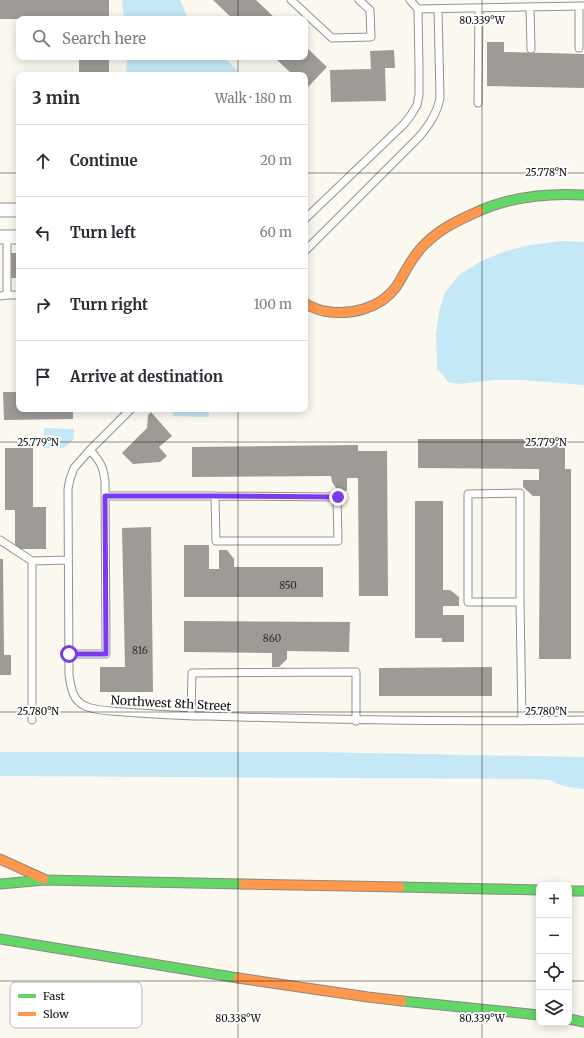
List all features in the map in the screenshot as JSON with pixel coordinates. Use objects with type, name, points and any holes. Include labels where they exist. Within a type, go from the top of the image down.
[{"type":"main road","points":[[308,305],[323,311],[340,313],[358,311],[375,304],[389,295],[396,286],[411,259],[424,244],[454,222],[495,204],[520,198],[547,195],[584,195]]},
{"type":"main road","points":[[0,859],[45,880]]},
{"type":"main road","points":[[0,884],[45,880],[536,890]]},
{"type":"main road","points":[[572,891],[584,891]]},
{"type":"main road","points":[[0,939],[284,985],[368,997],[536,1015]]},
{"type":"main road","points":[[572,1020],[584,1022]]},
{"type":"street","points":[[0,210],[16,210]]},
{"type":"lane","points":[[291,0],[332,38],[371,37],[370,10],[359,0]]},
{"type":"lane","points":[[308,216],[404,124],[417,105],[419,86],[418,9],[410,0]]},
{"type":"lane","points":[[418,9],[581,6],[579,48]]},
{"type":"lane","points":[[530,7],[531,49]]},
{"type":"lane","points":[[478,103],[479,8]]},
{"type":"lane","points":[[308,248],[419,137],[434,117],[440,98],[438,9]]},
{"type":"lane","points":[[9,237],[3,295],[16,295]]},
{"type":"lane","name":"Northwest 8th Street","points":[[128,412],[74,468],[68,489],[69,675],[70,687],[73,695],[84,705],[110,711],[157,714],[356,721],[584,720]]},
{"type":"lane","points":[[69,654],[106,654],[105,481],[104,472],[99,460],[90,450]]},
{"type":"lane","points":[[520,602],[468,602],[468,494],[520,493],[522,721]]},
{"type":"lane","points":[[105,496],[215,496],[338,497],[338,541],[216,541],[215,496]]},
{"type":"lane","points":[[0,540],[32,561],[68,560]]},
{"type":"lane","points":[[32,561],[32,720]]},
{"type":"lane","points":[[191,716],[192,672],[356,672],[356,721]]},
{"type":"water","points":[[122,0],[180,0],[187,16],[124,16]]},
{"type":"water","points":[[127,60],[227,60],[239,72],[126,72]]},
{"type":"water","points":[[562,241],[584,242],[584,385],[522,380],[495,380],[459,384],[448,382],[437,368],[436,334],[439,312],[445,292],[459,275],[481,261],[506,251],[530,245]]},
{"type":"water","points":[[173,412],[209,412],[209,417],[173,416]]},
{"type":"water","points":[[44,428],[74,429],[74,439],[64,448],[43,448]]},
{"type":"water","points":[[0,752],[314,752],[584,757],[584,789],[568,787],[550,780],[533,779],[0,776]]},
{"type":"building","points":[[0,0],[109,0],[109,16],[16,16],[16,19],[0,19]]},
{"type":"building","points":[[213,0],[256,0],[273,16],[230,16]]},
{"type":"building","points":[[487,42],[504,42],[504,52],[584,54],[584,88],[487,86]]},
{"type":"building","points":[[308,49],[327,67],[308,87],[308,72],[290,72],[277,60],[308,60]]},
{"type":"building","points":[[394,50],[395,68],[385,68],[386,101],[331,102],[330,70],[371,69],[370,51]]},
{"type":"building","points":[[79,60],[109,60],[109,72],[79,72]]},
{"type":"building","points":[[8,253],[16,253],[16,278],[8,278]]},
{"type":"building","points":[[3,392],[16,392],[16,412],[73,412],[73,419],[4,420]]},
{"type":"building","points":[[151,412],[172,436],[159,447],[167,456],[160,462],[133,464],[122,453],[147,428],[148,415]]},
{"type":"building","points":[[418,439],[565,439],[565,469],[571,469],[571,659],[539,659],[540,496],[533,496],[523,487],[523,480],[539,480],[539,469],[418,468]]},
{"type":"building","points":[[358,445],[358,451],[387,451],[388,596],[359,596],[358,478],[347,478],[347,491],[338,491],[332,482],[331,476],[192,477],[192,447]]},
{"type":"building","points":[[5,448],[33,448],[33,507],[46,507],[46,549],[15,549],[15,510],[5,510]]},
{"type":"building","points":[[415,501],[443,501],[443,590],[450,590],[459,597],[459,606],[443,606],[443,615],[464,615],[464,642],[442,642],[442,638],[415,638]]},
{"type":"building","points":[[151,527],[153,692],[100,692],[100,667],[125,667],[122,528]]},
{"type":"building","points":[[184,545],[209,545],[209,569],[219,569],[219,550],[227,550],[234,559],[234,567],[323,567],[323,597],[184,597]]},
{"type":"building","points":[[0,559],[3,559],[4,655],[11,655],[11,675],[0,675]]},
{"type":"building","points":[[184,621],[350,622],[349,652],[287,651],[287,659],[279,667],[272,667],[272,653],[184,652]]},
{"type":"building","points":[[492,667],[492,696],[379,696],[379,668]]},
{"type":"traffic: fast","points":[[479,211],[505,202],[544,195],[584,195]]},
{"type":"traffic: fast","points":[[0,884],[45,880],[243,884]]},
{"type":"traffic: fast","points":[[400,887],[536,890]]},
{"type":"traffic: fast","points":[[572,891],[584,891]]},
{"type":"traffic: fast","points":[[0,939],[238,978]]},
{"type":"traffic: fast","points":[[402,1001],[536,1015]]},
{"type":"traffic: fast","points":[[572,1020],[584,1022]]},
{"type":"traffic: slow","points":[[308,305],[320,310],[334,312],[354,311],[373,306],[382,301],[396,287],[416,254],[431,238],[450,225],[479,211]]},
{"type":"traffic: slow","points":[[0,859],[44,879]]},
{"type":"traffic: slow","points":[[243,884],[400,887]]},
{"type":"traffic: slow","points":[[238,978],[402,1001]]},
{"type":"route","points":[[69,654],[106,654],[105,496],[338,497]]}]
